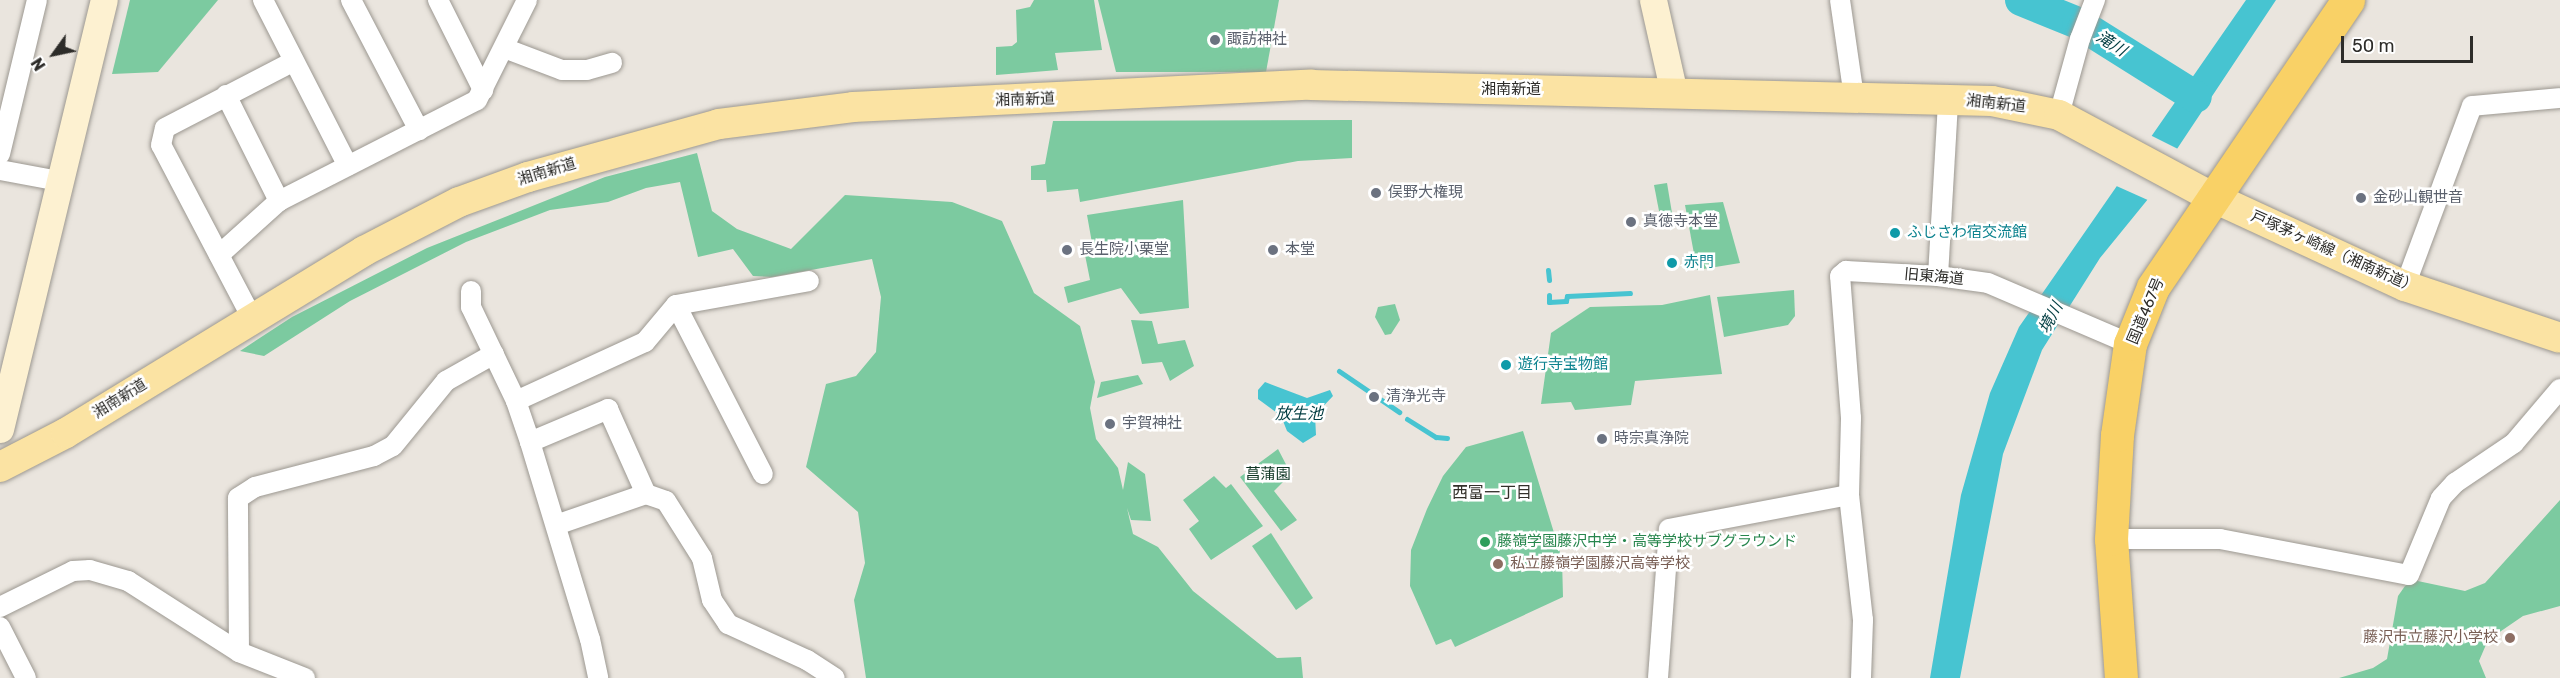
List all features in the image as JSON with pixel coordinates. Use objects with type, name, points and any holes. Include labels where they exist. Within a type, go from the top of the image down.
[{"type":"highway","name":"国道467号","points":[[2121,678],[2111,539],[2117,435],[2130,344],[2153,287],[2348,0]]},
{"type":"main road","name":"湘南新道","points":[[0,467],[66,434],[252,318],[384,240],[459,202],[528,177],[654,140],[780,114],[1311,85],[1992,101],[2059,115],[2125,148],[2212,197]]},
{"type":"main road","name":"戸塚茅ヶ崎線（湘南新道）","points":[[2212,197],[2405,286],[2560,338]]},
{"type":"street","points":[[0,154],[37,0]]},
{"type":"street","points":[[0,429],[104,0]]},
{"type":"street","points":[[262,0],[348,166]]},
{"type":"street","points":[[351,0],[418,130]]},
{"type":"street","points":[[438,0],[483,90]]},
{"type":"street","points":[[219,255],[279,201],[477,100],[527,0]]},
{"type":"street","points":[[1653,0],[1674,93]]},
{"type":"street","points":[[1840,0],[1854,97]]},
{"type":"street","points":[[2059,115],[2080,39],[2095,0]]},
{"type":"street","points":[[504,48],[562,70],[587,70],[612,63]]},
{"type":"street","points":[[252,318],[161,145],[165,128],[294,61]]},
{"type":"street","points":[[226,95],[279,201]]},
{"type":"street","points":[[2405,286],[2472,106],[2560,98]]},
{"type":"street","points":[[1938,276],[1948,100]]},
{"type":"street","points":[[0,170],[59,181]]},
{"type":"street","name":"旧東海道","points":[[1850,495],[1851,418],[1840,276],[1846,271],[1938,276],[1988,283],[2130,344]]},
{"type":"street","points":[[516,401],[645,342],[676,305],[809,281]]},
{"type":"street","points":[[471,291],[471,307],[516,401],[530,442],[590,639],[598,678]]},
{"type":"street","points":[[676,305],[763,474]]},
{"type":"street","points":[[239,651],[238,498],[255,487],[374,456],[393,446],[446,381],[494,354]]},
{"type":"street","points":[[2111,539],[2220,539],[2409,574],[2441,498],[2455,483],[2514,443],[2560,389]]},
{"type":"street","points":[[530,442],[608,409],[646,494]]},
{"type":"street","points":[[556,525],[646,494],[666,501],[702,558],[712,600],[728,624],[807,660],[835,678]]},
{"type":"street","points":[[1658,678],[1669,529],[1850,495],[1863,620],[1861,678]]},
{"type":"street","points":[[0,607],[73,572],[90,570],[128,581],[239,651],[305,678]]},
{"type":"street","points":[[0,627],[26,678]]},
{"type":"green space","points":[[130,0],[218,0],[158,72],[112,74]]},
{"type":"green space","points":[[1034,0],[1094,0],[1102,50],[1055,53],[1058,70],[996,75],[996,47],[1012,46],[1017,42],[1016,10],[1030,7]]},
{"type":"green space","name":"諏訪神社","points":[[1098,0],[1279,0],[1266,72],[1116,72]]},
{"type":"green space","points":[[1352,120],[1352,158],[1298,161],[1080,202],[1078,189],[1047,192],[1046,180],[1031,180],[1031,166],[1045,164],[1053,121]]},
{"type":"green space","points":[[697,153],[712,211],[737,229],[791,249],[845,195],[952,202],[1002,221],[1034,293],[1080,326],[1095,382],[1090,408],[1096,439],[1118,468],[1123,490],[1128,462],[1145,474],[1151,521],[1131,520],[1127,508],[1133,534],[1158,547],[1193,591],[1277,658],[1301,657],[1303,678],[866,678],[854,600],[865,563],[858,512],[806,467],[826,384],[856,376],[876,352],[881,297],[872,259],[772,277],[753,276],[733,249],[698,257],[680,182],[646,188],[608,202],[550,210],[466,242],[350,301],[264,356],[240,351],[292,317],[427,248],[605,177]]},
{"type":"green space","points":[[1667,183],[1672,213],[1659,211],[1654,185]]},
{"type":"green space","points":[[1183,200],[1189,308],[1140,314],[1121,288],[1068,303],[1064,287],[1090,280],[1083,245],[1092,243],[1087,215]]},
{"type":"green space","points":[[1723,202],[1740,263],[1697,270],[1685,205]]},
{"type":"green space","points":[[1794,290],[1795,316],[1788,325],[1724,337],[1717,297]]},
{"type":"green space","points":[[1710,295],[1722,374],[1635,381],[1631,405],[1575,410],[1571,402],[1541,404],[1551,333],[1590,307],[1662,305]]},
{"type":"green space","points":[[1395,304],[1400,320],[1391,334],[1385,335],[1375,317],[1378,307]]},
{"type":"green space","points":[[1131,320],[1152,321],[1158,344],[1185,340],[1194,366],[1170,381],[1162,362],[1142,364]]},
{"type":"green space","points":[[1138,375],[1143,384],[1097,398],[1101,382]]},
{"type":"green space","name":"藤嶺学園藤沢中学・高等学校サブグラウンド","points":[[1523,431],[1562,559],[1563,597],[1455,647],[1451,639],[1436,645],[1410,586],[1411,550],[1427,509],[1443,476],[1466,447]]},
{"type":"green space","name":"菖蒲園","points":[[1278,449],[1291,474],[1274,491],[1297,520],[1281,531],[1240,477]]},
{"type":"green space","points":[[1214,476],[1226,488],[1231,484],[1263,526],[1211,560],[1189,529],[1199,521],[1183,500]]},
{"type":"green space","points":[[2560,500],[2560,606],[2523,616],[2488,640],[2479,661],[2486,678],[2339,678],[2373,668],[2387,659],[2398,596],[2405,586],[2413,580],[2465,591],[2485,583]]},
{"type":"green space","points":[[1271,533],[1313,598],[1296,610],[1252,546]]},
{"type":"water","name":"境川","points":[[2246,0],[2276,0],[2167,164],[2157,188],[2100,258],[2042,350],[2003,454],[1960,678],[1930,678],[1961,495],[1990,393],[2019,327]]},
{"type":"water","name":"放生池","points":[[1265,382],[1307,398],[1330,390],[1333,396],[1315,415],[1316,435],[1303,443],[1287,431],[1281,416],[1258,399],[1258,390]]},
{"type":"pier","points":[[2148,134],[2180,150],[2150,201],[2112,184]]},
{"type":"waterway","name":"滝川","points":[[2021,0],[2078,23],[2196,97]]},
{"type":"waterway","points":[[1548,270],[1549,280]]},
{"type":"waterway","points":[[1549,295],[1549,302],[1566,301],[1567,296],[1630,293]]},
{"type":"waterway","points":[[1339,371],[1399,412]]},
{"type":"waterway","points":[[1407,419],[1436,437],[1447,438]]},
{"type":"place","name":"諏訪神社","points":[[1215,40]]},
{"type":"place","name":"俣野大権現","points":[[1376,193]]},
{"type":"place","name":"金砂山観世音","points":[[2361,198]]},
{"type":"place","name":"真徳寺本堂","points":[[1631,222]]},
{"type":"place","name":"ふじさわ宿交流館","points":[[1895,233]]},
{"type":"place","name":"長生院小栗堂","points":[[1067,250]]},
{"type":"place","name":"本堂","points":[[1273,250]]},
{"type":"place","name":"赤門","points":[[1672,263]]},
{"type":"place","name":"遊行寺宝物館","points":[[1506,365]]},
{"type":"place","name":"清浄光寺","points":[[1374,397]]},
{"type":"place","name":"宇賀神社","points":[[1110,424]]},
{"type":"place","name":"時宗真浄院","points":[[1602,439]]},
{"type":"place","name":"藤嶺学園藤沢中学・高等学校サブグラウンド","points":[[1485,542]]},
{"type":"place","name":"私立藤嶺学園藤沢高等学校","points":[[1498,564]]},
{"type":"place","name":"藤沢市立藤沢小学校","points":[[2510,638]]},
{"type":"district","name":"西富一丁目","points":[[1492,493]]}]
